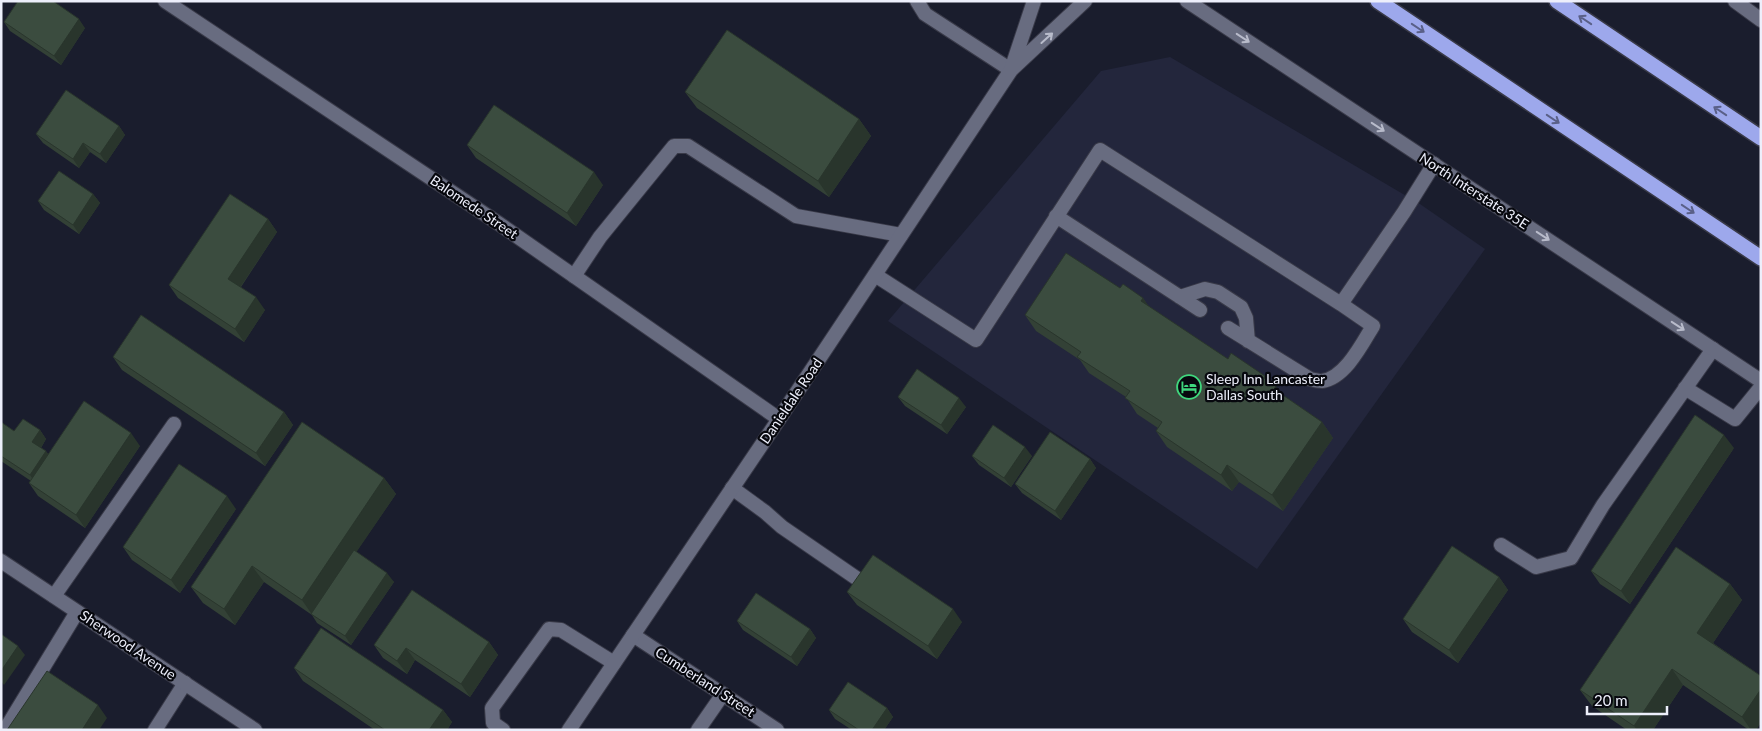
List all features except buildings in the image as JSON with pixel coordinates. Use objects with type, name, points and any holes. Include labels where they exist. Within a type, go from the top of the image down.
[{"type":"highway","points":[[1378,1],[1761,258]]},
{"type":"highway","points":[[1557,1],[1761,138]]},
{"type":"street","name":"Balomede Street","points":[[165,1],[498,223],[779,419]]},
{"type":"street","points":[[917,1],[925,14],[1010,70]]},
{"type":"street","name":"Danieldale Road","points":[[1010,70],[1034,1]]},
{"type":"street","name":"Danieldale Road","points":[[569,730],[779,419],[1010,70],[1085,1]]},
{"type":"street","name":"North Interstate 35E","points":[[1187,1],[1761,381]]},
{"type":"street","points":[[1209,1],[1220,23]]},
{"type":"street","points":[[1735,1],[1761,20]]},
{"type":"street","points":[[574,276],[600,237],[674,146],[688,146],[796,216],[901,235]]},
{"type":"street","points":[[874,275],[976,340],[1100,150],[1373,326],[1351,360],[1340,373],[1322,381],[1310,379],[1228,328]]},
{"type":"street","points":[[1341,304],[1404,212],[1434,164]]},
{"type":"street","points":[[1056,216],[1200,310]]},
{"type":"street","points":[[1180,297],[1205,289],[1218,292],[1241,307],[1246,318],[1248,340]]},
{"type":"street","points":[[1501,545],[1536,568],[1571,558],[1603,504],[1713,349]]},
{"type":"street","points":[[1685,388],[1734,419],[1761,386]]},
{"type":"street","points":[[54,596],[174,424]]},
{"type":"street","points":[[732,488],[782,527],[862,582]]},
{"type":"street","name":"Sherwood Avenue","points":[[1,561],[255,730]]},
{"type":"street","points":[[5,730],[77,612]]},
{"type":"street","points":[[502,730],[493,723],[492,708],[549,629],[561,630],[614,663]]},
{"type":"street","name":"Cumberland Street","points":[[633,635],[777,730]]},
{"type":"street","points":[[155,730],[186,683]]},
{"type":"street","points":[[698,730],[723,694]]},
{"type":"shaded area","points":[[1170,57],[1420,204],[1485,249],[1257,569],[888,321],[1101,71]]},
{"type":"place","name":"Sleep Inn Lancaster Dallas South","points":[[1189,387]]}]
